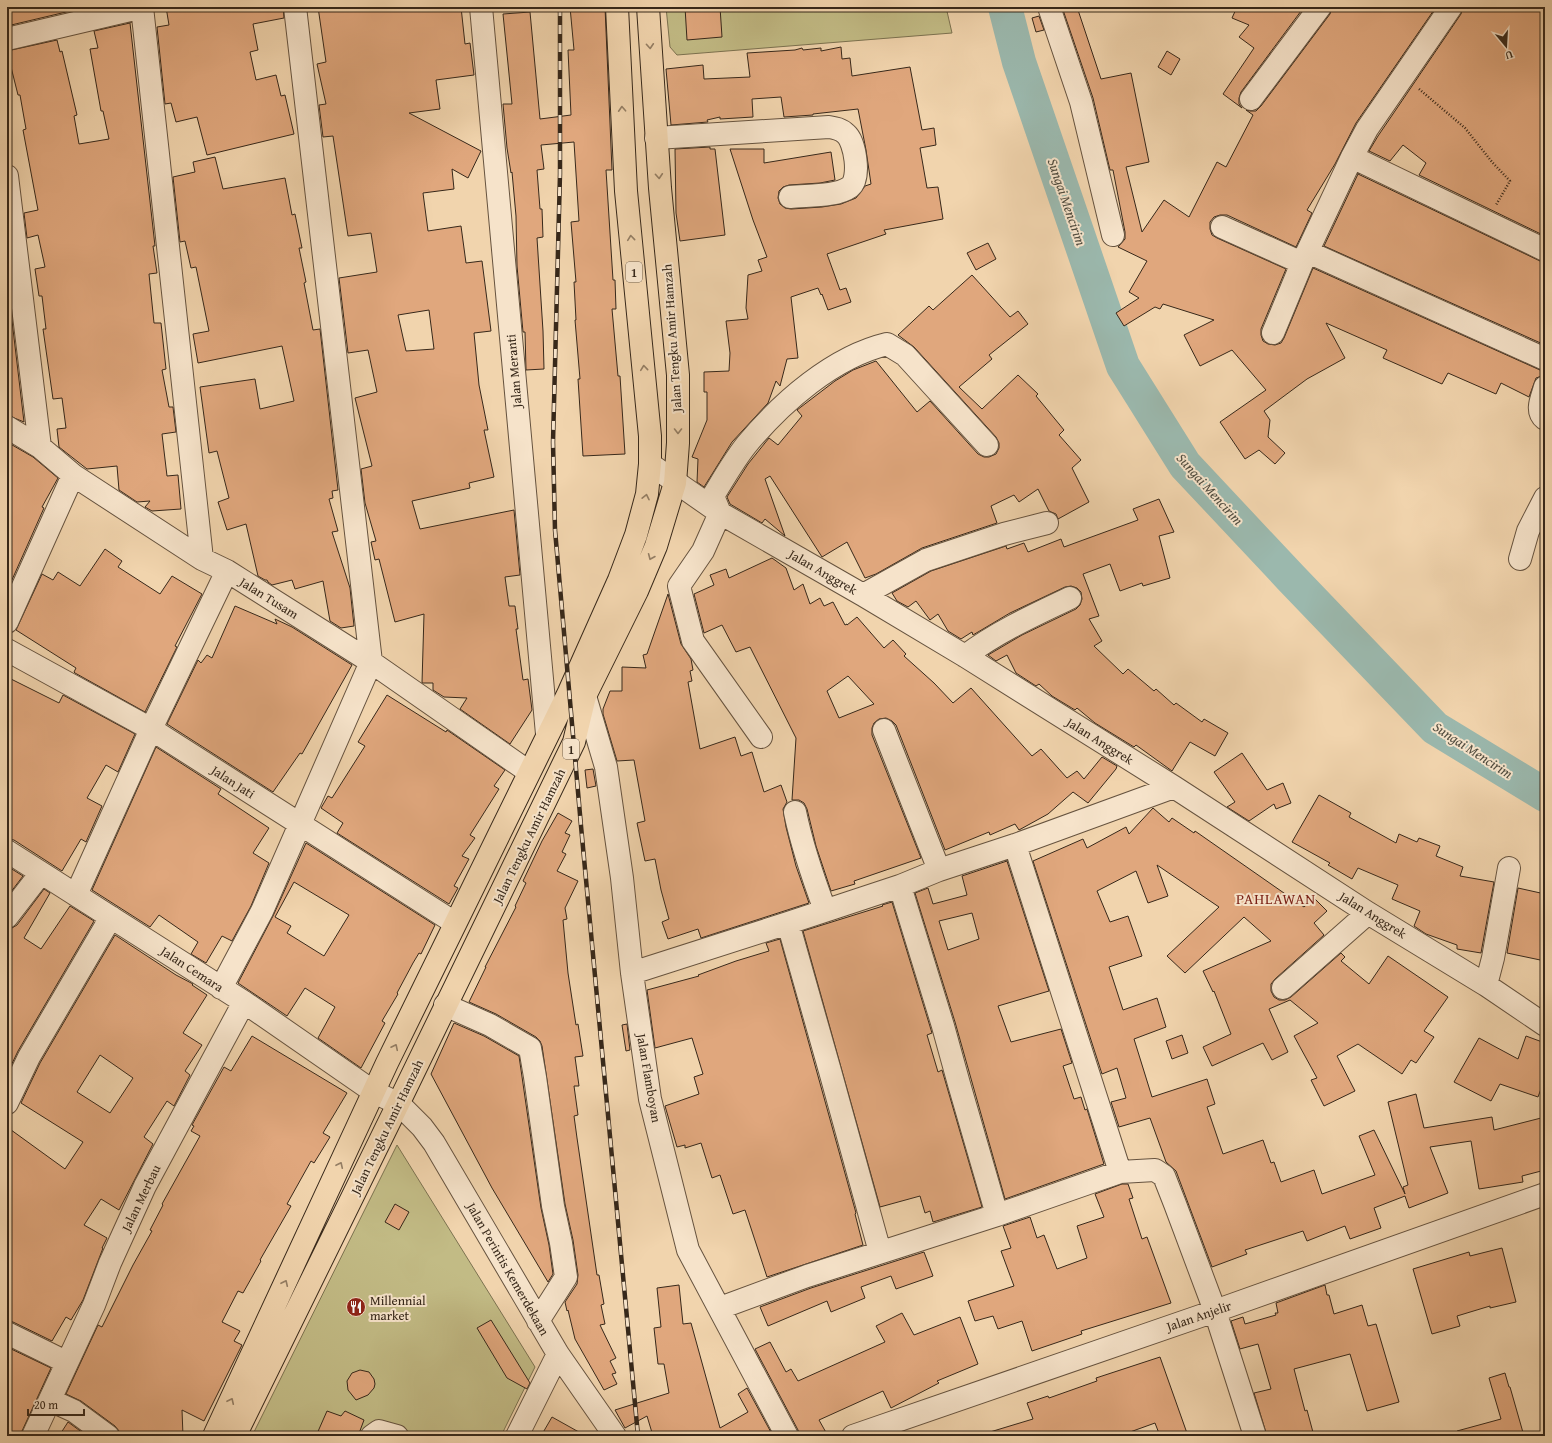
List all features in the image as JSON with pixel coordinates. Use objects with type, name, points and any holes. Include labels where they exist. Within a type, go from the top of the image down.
[{"type":"main road","name":"Jalan Tengku Amir Hamzah","points":[[214,1436],[374,1092],[547,734],[569,692],[619,580],[636,535],[647,494],[650,464],[650,436],[626,191],[617,7]]},
{"type":"main road","name":"Jalan Tengku Amir Hamzah","points":[[235,1436],[399,1104],[445,1006],[574,742],[585,696],[637,591],[656,546],[675,483],[678,443],[678,375],[660,196],[648,7]]},
{"type":"street","points":[[221,988],[262,911],[371,662],[295,7]]},
{"type":"street","name":"Jalan Meranti","points":[[481,7],[547,734]]},
{"type":"street","points":[[1048,7],[1081,102],[1114,235]]},
{"type":"street","points":[[1251,99],[1320,7]]},
{"type":"street","points":[[1273,333],[1305,257],[1352,157],[1367,129],[1451,7]]},
{"type":"street","points":[[7,39],[133,8],[202,559]]},
{"type":"street","points":[[656,138],[829,127],[839,129],[847,134],[852,142],[856,166],[856,178],[851,186],[840,193],[790,197]]},
{"type":"street","points":[[1352,157],[1545,250]]},
{"type":"street","points":[[7,176],[40,448]]},
{"type":"street","points":[[1222,227],[1305,257],[1545,359]]},
{"type":"street","points":[[761,737],[693,641],[679,586],[703,551],[720,513],[713,496],[746,444],[789,399],[842,361],[868,348],[887,344],[905,355],[987,445]]},
{"type":"street","points":[[1545,387],[1540,404],[1540,415],[1545,419]]},
{"type":"street","name":"Jalan Tusam","points":[[7,426],[40,448],[73,475],[202,559],[227,571],[371,662],[529,772]]},
{"type":"street","name":"Jalan Anggrek","points":[[650,464],[675,483],[720,513],[965,656],[1174,787],[1368,913],[1486,984],[1545,1025]]},
{"type":"street","points":[[7,622],[73,475]]},
{"type":"street","points":[[1520,558],[1528,532],[1545,498]]},
{"type":"street","points":[[862,595],[926,560],[1004,534],[1047,523]]},
{"type":"street","points":[[76,895],[151,729],[227,571]]},
{"type":"street","points":[[965,656],[982,643],[1070,598]]},
{"type":"street","name":"Jalan Jati","points":[[7,650],[151,729],[299,825],[455,923]]},
{"type":"street","name":"Jalan Flamboyan","points":[[585,696],[606,767],[622,878],[632,973],[650,1099],[688,1250],[787,1436]]},
{"type":"street","points":[[884,730],[939,870]]},
{"type":"street","points":[[632,973],[788,924],[825,910],[900,886],[939,870],[1015,845],[1174,787]]},
{"type":"street","points":[[795,812],[807,861],[825,910]]},
{"type":"street","points":[[1015,845],[1120,1172]]},
{"type":"street","name":"Jalan Cemara","points":[[7,851],[244,1002],[374,1092]]},
{"type":"street","points":[[1486,984],[1493,958],[1509,868]]},
{"type":"street","points":[[7,917],[41,873]]},
{"type":"street","points":[[900,886],[944,1026],[959,1084],[997,1215]]},
{"type":"street","points":[[1283,988],[1368,913]]},
{"type":"street","points":[[7,1103],[29,1057],[111,917]]},
{"type":"street","points":[[788,924],[880,1252]]},
{"type":"street","name":"Jalan Merbau","points":[[33,1436],[66,1362],[94,1305],[110,1263],[145,1186],[244,1002]]},
{"type":"street","points":[[445,1006],[490,1025],[530,1048],[553,1206],[561,1243],[566,1277],[538,1321]]},
{"type":"street","name":"Jalan Perintis Kemerdekaan","points":[[374,1092],[399,1104],[422,1127],[434,1143],[558,1354],[615,1436]]},
{"type":"street","points":[[720,1308],[807,1276],[997,1215],[1120,1172],[1155,1170],[1164,1176],[1215,1311],[1255,1436]]},
{"type":"street","name":"Jalan Anjelir","points":[[853,1436],[1215,1311],[1545,1194]]},
{"type":"street","points":[[7,1333],[66,1362]]},
{"type":"street","points":[[518,1436],[558,1354]]},
{"type":"street","points":[[50,1400],[74,1411],[108,1436]]},
{"type":"street","points":[[372,1436],[379,1431],[397,1436]]},
{"type":"path","points":[[1404,76],[1465,128],[1510,182],[1487,221]]},
{"type":"shaded area","points":[[666,7],[946,7],[952,33],[677,55],[670,47]]},
{"type":"shaded area","points":[[397,1145],[535,1367],[501,1436],[252,1436]]},
{"type":"building","points":[[7,7],[82,7],[83,8],[7,26]]},
{"type":"building","points":[[166,7],[283,7],[284,18],[253,24],[258,50],[250,52],[256,80],[276,75],[281,96],[285,95],[294,134],[207,155],[197,117],[176,122],[171,103],[165,104],[157,27],[169,25]]},
{"type":"building","points":[[318,7],[461,7],[465,44],[470,43],[474,75],[436,80],[440,109],[409,113],[481,151],[468,178],[452,169],[454,189],[423,193],[428,231],[461,226],[466,263],[482,261],[491,331],[474,333],[479,385],[488,430],[484,430],[494,477],[469,483],[470,488],[412,501],[420,529],[514,510],[520,575],[505,577],[509,606],[515,606],[518,629],[516,629],[523,680],[528,679],[532,710],[510,744],[460,709],[467,698],[444,697],[433,690],[433,683],[422,683],[424,614],[395,622],[379,559],[375,560],[371,542],[376,541],[365,503],[361,469],[372,466],[355,398],[377,392],[368,350],[348,353],[339,278],[377,272],[371,233],[348,236],[333,136],[323,137],[319,105],[326,104],[317,64],[326,62]],"holes":[[[429,310],[434,349],[406,351],[398,315]]]},
{"type":"building","points":[[570,7],[605,7],[612,170],[606,170],[616,309],[612,309],[618,376],[620,376],[625,454],[583,456],[578,379],[580,379],[575,320],[574,282],[576,282],[571,222],[579,221],[574,142],[541,145],[544,169],[537,170],[540,209],[542,209],[543,237],[537,238],[544,369],[526,370],[525,332],[523,332],[517,266],[516,216],[503,104],[512,104],[503,14],[530,12],[540,119],[571,115],[568,50],[574,50]]},
{"type":"building","points":[[685,7],[720,7],[722,37],[687,40]]},
{"type":"building","points":[[1062,7],[1077,7],[1101,79],[1131,73],[1149,162],[1126,167],[1142,232],[1164,200],[1189,217],[1217,162],[1226,167],[1253,115],[1246,110],[1256,111],[1261,106],[1330,14],[1332,7],[1436,7],[1356,123],[1335,164],[1307,210],[1312,213],[1296,247],[1227,215],[1214,217],[1210,222],[1210,229],[1212,235],[1217,238],[1286,269],[1261,329],[1263,341],[1268,344],[1275,345],[1281,343],[1284,338],[1313,268],[1545,371],[1545,375],[1536,378],[1529,397],[1501,383],[1496,394],[1448,373],[1442,384],[1383,358],[1387,350],[1326,323],[1345,358],[1307,379],[1264,411],[1270,420],[1268,437],[1285,453],[1275,464],[1259,450],[1245,459],[1220,422],[1266,390],[1232,350],[1200,366],[1184,335],[1214,320],[1163,304],[1160,309],[1155,307],[1124,326],[1116,313],[1139,298],[1129,292],[1147,261],[1118,247],[1125,239],[1125,232],[1113,170],[1110,170],[1093,98]]},
{"type":"building","points":[[1237,7],[1304,7],[1241,92],[1239,104],[1242,108],[1223,94],[1254,48],[1239,37],[1249,25],[1232,18]]},
{"type":"building","points":[[1463,7],[1545,7],[1545,236],[1419,175],[1426,163],[1403,145],[1390,161],[1369,151],[1461,14]]},
{"type":"building","points":[[1039,16],[1044,30],[1036,32],[1032,18]]},
{"type":"building","points":[[130,23],[155,246],[153,246],[157,273],[149,274],[154,323],[161,323],[166,369],[162,370],[169,407],[173,407],[176,432],[162,434],[167,476],[178,475],[181,509],[152,511],[145,507],[150,501],[137,502],[119,490],[117,466],[87,469],[59,447],[57,429],[66,428],[62,398],[53,399],[43,329],[46,329],[42,296],[39,296],[35,269],[45,267],[38,235],[27,238],[24,213],[38,210],[23,130],[26,129],[20,95],[18,95],[7,51],[57,40],[60,52],[62,51],[77,115],[74,116],[79,144],[109,139],[103,111],[101,111],[90,49],[98,48],[94,31]]},
{"type":"building","points":[[841,47],[842,59],[850,58],[852,76],[910,67],[922,130],[934,128],[936,145],[920,148],[927,188],[938,187],[943,219],[884,230],[886,234],[827,254],[840,290],[846,288],[851,302],[828,310],[818,288],[791,297],[798,358],[787,359],[780,386],[776,381],[768,403],[732,442],[704,487],[697,482],[698,459],[692,457],[707,420],[707,392],[704,392],[704,372],[729,371],[730,353],[726,321],[748,319],[746,308],[748,275],[762,271],[758,260],[767,257],[753,220],[730,149],[764,149],[764,163],[831,152],[835,180],[783,187],[779,191],[778,198],[780,204],[785,208],[822,207],[841,204],[856,198],[865,186],[871,184],[858,109],[784,117],[781,97],[752,99],[753,117],[720,119],[720,117],[707,120],[708,122],[671,125],[666,69],[703,65],[704,79],[750,77],[747,53],[795,50],[802,48],[803,50],[821,48],[821,51]]},
{"type":"building","points":[[1167,51],[1180,59],[1171,75],[1158,67]]},
{"type":"building","points":[[710,147],[710,149],[715,149],[725,235],[680,241],[676,213],[675,149]]},
{"type":"building","points":[[215,157],[223,189],[285,178],[292,215],[295,214],[302,248],[299,248],[313,330],[320,329],[338,490],[332,491],[333,498],[329,499],[338,531],[332,532],[350,588],[354,626],[341,628],[330,621],[323,581],[295,589],[292,580],[272,585],[267,580],[258,576],[246,524],[227,530],[218,502],[229,498],[217,451],[209,453],[200,387],[255,379],[260,409],[294,401],[282,346],[198,363],[193,334],[209,331],[196,267],[191,268],[185,241],[180,242],[173,177],[195,172],[193,162]]},
{"type":"building","points":[[1358,174],[1540,261],[1545,262],[1545,345],[1324,246]]},
{"type":"building","points":[[988,243],[996,259],[976,270],[967,253]]},
{"type":"building","points":[[972,275],[1010,317],[1018,311],[1028,324],[989,355],[992,359],[959,387],[982,409],[1018,375],[1038,394],[1036,396],[1064,430],[1059,435],[1081,460],[1072,468],[1089,502],[1058,519],[1056,514],[1049,511],[1038,489],[1019,502],[1014,495],[991,506],[997,523],[922,548],[876,574],[865,578],[847,542],[822,557],[770,476],[765,479],[785,536],[765,519],[762,523],[730,504],[727,497],[748,464],[769,438],[778,445],[802,416],[797,410],[835,381],[853,370],[876,361],[917,412],[930,401],[978,454],[984,457],[989,457],[996,454],[999,448],[999,443],[996,437],[914,347],[898,335],[929,306],[933,310]]},
{"type":"building","points":[[7,304],[10,304],[24,422],[7,415]]},
{"type":"building","points":[[7,442],[33,457],[58,478],[42,507],[44,508],[7,591]]},
{"type":"building","points":[[1159,499],[1174,532],[1159,536],[1170,578],[1143,586],[1142,583],[1120,591],[1110,564],[1083,574],[1099,616],[1089,619],[1102,641],[1094,646],[1123,674],[1128,669],[1154,691],[1156,689],[1174,705],[1176,703],[1202,722],[1204,719],[1228,733],[1215,756],[1190,742],[1172,771],[1136,745],[1134,747],[1095,723],[1077,708],[1075,710],[1052,696],[1039,684],[1036,686],[1016,673],[1007,655],[996,661],[988,655],[1022,635],[1076,609],[1080,605],[1082,599],[1081,592],[1077,588],[1071,586],[1065,587],[1010,613],[973,635],[972,632],[961,639],[948,631],[938,614],[930,620],[916,601],[908,607],[897,601],[892,593],[931,571],[1006,546],[1007,549],[1024,543],[1028,552],[1061,539],[1064,547],[1138,520],[1133,509]]},
{"type":"building","points":[[105,549],[122,561],[118,567],[160,594],[172,576],[202,594],[175,646],[177,647],[145,712],[75,673],[76,668],[16,630],[42,574],[53,580],[58,572],[80,586]]},
{"type":"building","points":[[772,558],[786,568],[794,590],[803,584],[810,604],[820,598],[824,606],[833,602],[845,625],[857,617],[884,648],[893,640],[906,654],[904,656],[934,683],[953,703],[971,688],[1032,756],[1041,749],[1067,778],[1077,771],[1084,779],[1102,757],[1117,766],[1116,769],[1088,803],[1073,792],[1048,814],[1019,830],[1015,824],[990,835],[989,832],[945,850],[896,725],[886,718],[879,719],[874,723],[872,735],[921,858],[854,881],[855,884],[831,891],[816,846],[807,809],[804,803],[799,800],[792,800],[796,738],[750,647],[736,652],[722,625],[704,633],[694,594],[714,585],[710,575],[726,569],[729,578]],"holes":[[[848,676],[874,704],[839,718],[827,691]]]},
{"type":"building","points":[[668,594],[681,644],[691,659],[693,670],[690,671],[692,681],[688,682],[700,749],[735,737],[741,756],[752,752],[764,792],[781,785],[787,802],[783,809],[786,827],[796,866],[809,903],[701,938],[698,929],[668,939],[662,922],[669,919],[661,890],[655,859],[645,861],[637,823],[645,821],[634,760],[617,761],[603,714],[603,709],[610,691],[622,691],[622,667],[646,668],[643,655],[647,654]]},
{"type":"building","points":[[235,606],[277,624],[275,619],[292,627],[352,665],[302,754],[300,753],[273,792],[167,724],[198,660],[201,663],[207,655],[212,658]]},
{"type":"building","points":[[7,677],[59,703],[63,695],[135,734],[118,772],[106,765],[87,798],[102,806],[86,842],[81,839],[62,871],[14,840],[7,839]]},
{"type":"building","points":[[387,695],[446,732],[447,730],[505,770],[494,786],[499,789],[470,835],[475,838],[462,856],[469,859],[454,886],[458,888],[449,904],[337,833],[343,823],[321,808],[328,796],[332,798],[365,746],[358,742]]},
{"type":"building","points":[[156,747],[221,789],[218,794],[269,828],[253,853],[269,863],[251,906],[232,941],[222,936],[206,963],[191,954],[198,942],[159,915],[150,927],[92,890]]},
{"type":"building","points":[[1242,753],[1267,790],[1283,783],[1291,803],[1276,809],[1274,804],[1249,821],[1227,807],[1235,802],[1214,772]]},
{"type":"building","points":[[593,769],[596,786],[587,788],[585,770]]},
{"type":"building","points":[[1319,795],[1351,813],[1349,817],[1396,843],[1399,834],[1417,842],[1419,838],[1440,846],[1436,856],[1463,867],[1460,876],[1494,882],[1481,953],[1457,949],[1457,945],[1426,934],[1414,926],[1420,911],[1392,899],[1398,885],[1358,868],[1352,879],[1328,865],[1330,863],[1292,842]]},
{"type":"building","points":[[1153,808],[1169,822],[1172,818],[1194,833],[1195,831],[1304,907],[1314,898],[1327,911],[1314,923],[1324,935],[1275,979],[1271,984],[1271,991],[1274,997],[1279,1000],[1285,1000],[1291,997],[1341,953],[1345,957],[1341,961],[1369,984],[1388,956],[1448,997],[1424,1031],[1434,1037],[1416,1063],[1411,1060],[1402,1074],[1358,1044],[1337,1056],[1355,1091],[1324,1106],[1311,1080],[1317,1078],[1294,1036],[1318,1023],[1290,1000],[1269,1009],[1288,1052],[1272,1060],[1263,1043],[1212,1066],[1203,1047],[1231,1034],[1214,991],[1213,992],[1203,971],[1271,941],[1244,917],[1185,973],[1167,956],[1219,907],[1157,865],[1168,896],[1148,903],[1136,871],[1097,891],[1110,922],[1128,916],[1142,956],[1109,967],[1123,1010],[1157,998],[1166,1027],[1134,1039],[1152,1097],[1207,1079],[1215,1104],[1207,1107],[1223,1154],[1263,1140],[1271,1163],[1274,1162],[1281,1182],[1314,1170],[1322,1194],[1375,1175],[1359,1136],[1374,1130],[1405,1194],[1403,1187],[1408,1185],[1388,1102],[1416,1094],[1424,1128],[1492,1117],[1494,1130],[1545,1117],[1545,1170],[1522,1176],[1523,1182],[1479,1189],[1471,1141],[1430,1147],[1448,1193],[1409,1208],[1405,1196],[1374,1208],[1381,1228],[1350,1239],[1345,1226],[1307,1241],[1303,1231],[1245,1250],[1247,1254],[1212,1267],[1176,1171],[1166,1162],[1150,1118],[1119,1127],[1111,1102],[1126,1098],[1117,1068],[1102,1074],[1033,861],[1083,839],[1087,848],[1126,827],[1129,834]]},
{"type":"building","points":[[558,813],[572,821],[565,833],[570,835],[562,852],[566,854],[557,871],[578,881],[565,908],[567,919],[563,920],[568,973],[576,1025],[578,1024],[583,1056],[575,1057],[579,1086],[574,1086],[578,1115],[574,1116],[597,1275],[599,1275],[604,1304],[601,1305],[605,1324],[600,1325],[616,1358],[610,1361],[616,1373],[612,1374],[617,1384],[604,1390],[575,1339],[565,1302],[577,1284],[578,1275],[573,1240],[565,1204],[542,1046],[536,1037],[496,1014],[469,1002],[516,907],[515,906],[526,883],[523,881],[542,841]]},
{"type":"building","points":[[306,843],[435,925],[421,954],[419,953],[413,963],[397,993],[398,994],[382,1021],[385,1023],[361,1068],[318,1038],[335,1007],[305,988],[287,1016],[238,983],[273,916]],"holes":[[[294,882],[349,915],[324,956],[287,933],[291,926],[275,917]]]},
{"type":"building","points":[[1007,861],[1049,991],[998,1006],[1011,1042],[1061,1029],[1072,1063],[1063,1066],[1074,1099],[1081,1097],[1085,1110],[1087,1109],[1104,1164],[1005,1199],[955,1022],[915,893],[928,888],[933,904],[967,895],[962,876]],"holes":[[[972,913],[979,939],[948,950],[939,921]]]},
{"type":"building","points":[[7,866],[23,876],[7,897]]},
{"type":"building","points":[[1518,888],[1545,894],[1545,961],[1507,953]]},
{"type":"building","points":[[44,889],[50,893],[24,938],[41,949],[70,906],[94,921],[18,1051],[7,1074],[7,929],[17,925]]},
{"type":"building","points":[[892,902],[932,1033],[927,1035],[938,1072],[942,1070],[982,1207],[933,1222],[930,1211],[925,1213],[920,1196],[880,1207],[803,931]]},
{"type":"building","points":[[115,935],[176,975],[193,984],[192,985],[207,995],[183,1033],[202,1045],[185,1071],[190,1075],[174,1106],[167,1101],[144,1137],[153,1144],[119,1210],[101,1199],[84,1225],[107,1238],[83,1300],[71,1320],[66,1317],[52,1341],[13,1322],[7,1321],[7,1127],[65,1169],[83,1142],[21,1103],[40,1063]],"holes":[[[100,1055],[133,1078],[110,1113],[77,1092]]]},
{"type":"building","points":[[780,939],[856,1213],[863,1245],[767,1277],[745,1210],[733,1214],[720,1175],[712,1178],[701,1143],[685,1148],[685,1145],[677,1147],[665,1106],[699,1094],[694,1077],[703,1074],[692,1038],[655,1048],[647,990],[699,976],[698,975],[736,961],[769,951],[766,943]]},
{"type":"building","points":[[454,1023],[484,1036],[519,1056],[541,1208],[549,1245],[553,1274],[548,1282],[492,1188],[431,1074]]},
{"type":"building","points":[[627,1024],[630,1050],[626,1051],[622,1025]]},
{"type":"building","points":[[1182,1035],[1188,1053],[1172,1059],[1166,1041]]},
{"type":"building","points":[[252,1036],[347,1093],[323,1133],[330,1137],[314,1163],[311,1161],[287,1204],[291,1206],[260,1260],[261,1261],[243,1293],[238,1291],[222,1322],[240,1331],[234,1341],[242,1345],[204,1421],[182,1410],[183,1436],[120,1436],[119,1431],[115,1426],[81,1401],[66,1394],[98,1325],[102,1327],[152,1231],[150,1230],[163,1205],[162,1204],[200,1136],[191,1131],[194,1126],[192,1125],[224,1067],[231,1071]]},
{"type":"building","points":[[1526,1036],[1545,1043],[1545,1078],[1538,1097],[1500,1084],[1491,1101],[1454,1082],[1479,1038],[1518,1059]]},
{"type":"building","points":[[1122,1184],[1128,1184],[1133,1198],[1129,1199],[1142,1239],[1147,1237],[1171,1303],[1081,1331],[1082,1334],[1032,1351],[1022,1321],[998,1329],[993,1316],[975,1321],[968,1301],[1014,1286],[1001,1251],[1011,1248],[1003,1226],[1030,1217],[1037,1238],[1044,1235],[1057,1269],[1087,1258],[1077,1226],[1104,1217],[1095,1194]]},
{"type":"building","points":[[395,1204],[409,1212],[399,1230],[385,1222]]},
{"type":"building","points":[[1502,1248],[1516,1302],[1490,1308],[1490,1306],[1457,1316],[1460,1326],[1432,1334],[1413,1269],[1469,1252],[1470,1256]]},
{"type":"building","points":[[924,1252],[933,1276],[896,1289],[891,1276],[861,1287],[865,1298],[831,1312],[827,1301],[768,1326],[760,1307],[811,1288]]},
{"type":"building","points":[[679,1285],[683,1324],[691,1323],[720,1428],[748,1412],[738,1394],[747,1388],[773,1436],[653,1436],[647,1416],[625,1428],[615,1410],[669,1393],[664,1364],[658,1364],[654,1328],[661,1327],[657,1288]]},
{"type":"building","points":[[1325,1285],[1334,1314],[1362,1305],[1368,1326],[1376,1324],[1399,1402],[1367,1411],[1350,1354],[1294,1369],[1305,1411],[1307,1410],[1314,1436],[1267,1436],[1254,1393],[1271,1389],[1258,1344],[1240,1349],[1231,1321],[1243,1317],[1245,1324],[1276,1315],[1275,1313],[1278,1313],[1276,1303]]},
{"type":"building","points":[[902,1313],[914,1335],[960,1317],[978,1364],[937,1381],[939,1383],[891,1408],[883,1391],[819,1420],[828,1436],[799,1436],[798,1430],[755,1349],[770,1342],[786,1372],[791,1369],[798,1381],[885,1342],[876,1326]]},
{"type":"building","points":[[491,1320],[530,1383],[527,1389],[507,1378],[477,1328]]},
{"type":"building","points":[[7,1347],[51,1368],[21,1436],[7,1436]]},
{"type":"building","points":[[1160,1357],[1188,1436],[1160,1436],[1155,1423],[1119,1436],[991,1436],[990,1432],[1033,1419],[1027,1403],[1048,1396],[1049,1398],[1097,1381],[1096,1378]]},
{"type":"building","points":[[360,1370],[369,1372],[374,1379],[375,1384],[374,1388],[368,1395],[356,1400],[348,1390],[347,1381],[352,1373]]},
{"type":"building","points":[[1505,1373],[1524,1436],[1457,1436],[1457,1431],[1501,1419],[1489,1378]]},
{"type":"building","points":[[327,1411],[341,1416],[345,1411],[364,1420],[358,1436],[316,1436]]},
{"type":"building","points":[[552,1417],[586,1436],[541,1436]]},
{"type":"building","points":[[68,1422],[87,1436],[59,1436]]},
{"type":"waterway","name":"Sungai Mencirim","points":[[1005,7],[1019,62],[1123,366],[1185,465],[1435,728],[1545,795]]},
{"type":"railway","points":[[560,7],[560,174],[553,442],[555,530],[638,1436]]},
{"type":"place","name":"Millennial market","points":[[356,1307]]},
{"type":"district","name":"PAHLAWAN","points":[[1276,898]]}]
